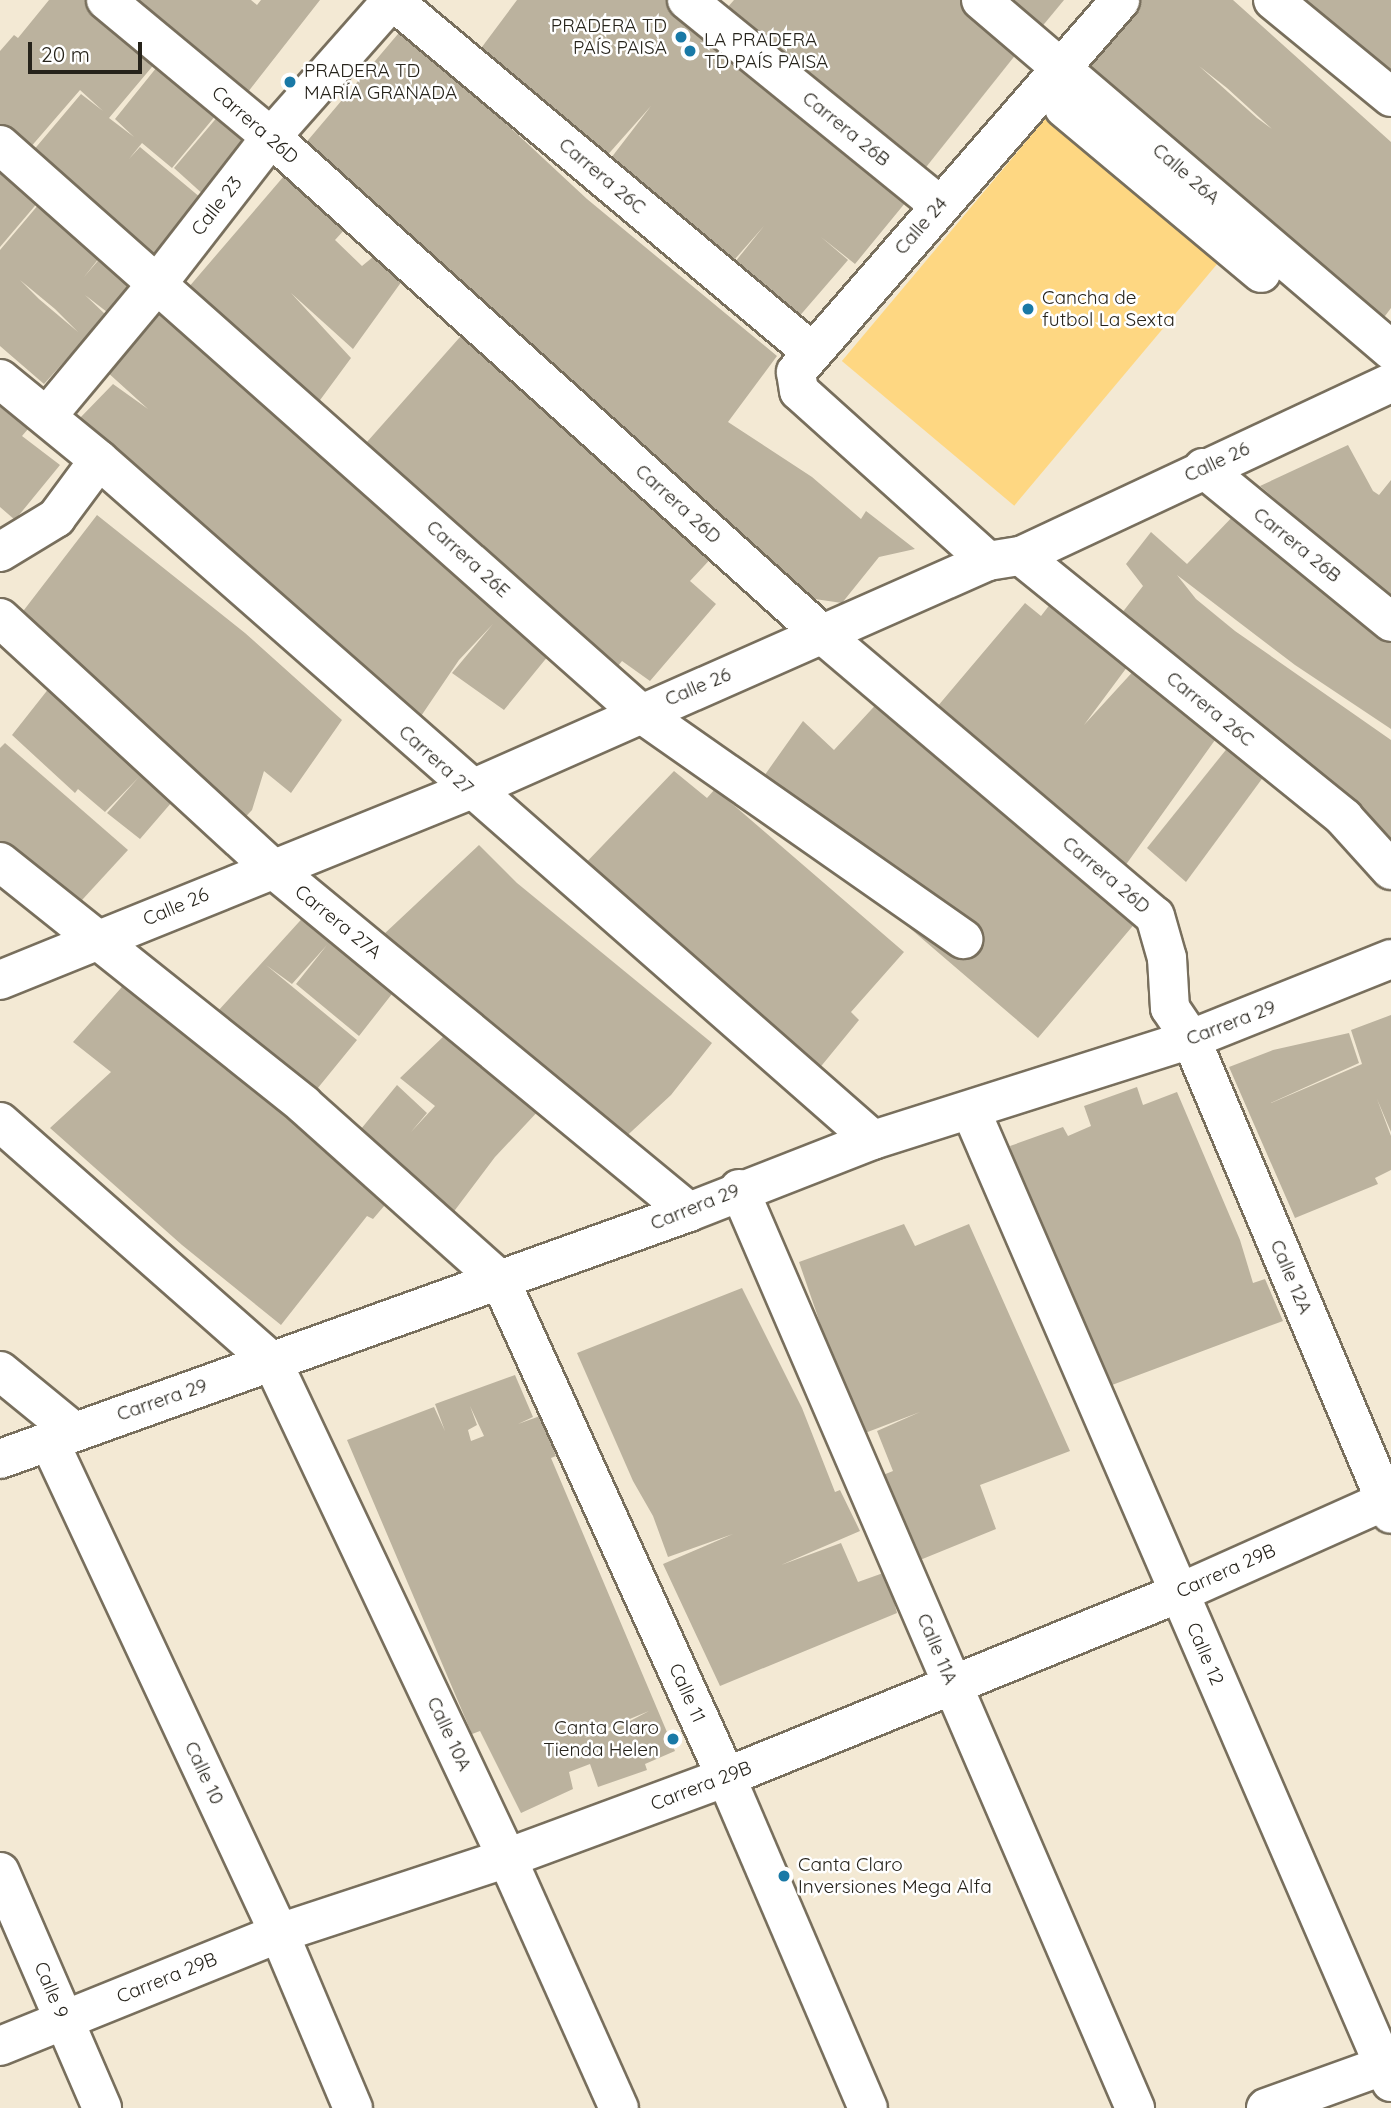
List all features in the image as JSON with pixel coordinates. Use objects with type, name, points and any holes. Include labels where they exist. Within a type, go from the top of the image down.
[{"type":"street","name":"Carrera 26D","points":[[106,0],[271,137],[822,634],[1155,916],[1167,958],[1170,1008],[1191,1039]]},
{"type":"street","name":"Calle 23","points":[[47,416],[158,284],[271,137],[392,0]]},
{"type":"street","name":"Carrera 26C","points":[[392,0],[812,352]]},
{"type":"street","name":"Carrera 26B","points":[[687,0],[939,205]]},
{"type":"street","name":"Calle 26A","points":[[981,0],[1391,350]]},
{"type":"street","name":"Calle 24","points":[[799,391],[796,372],[812,352],[1120,0]]},
{"type":"street","points":[[1273,0],[1391,97]]},
{"type":"street","points":[[1064,108],[1391,383]]},
{"type":"street","name":"Carrera 26E","points":[[0,145],[639,712],[962,939]]},
{"type":"street","name":"Carrera 27","points":[[0,379],[99,460],[470,790],[873,1140]]},
{"type":"street","name":"Calle 26","points":[[0,980],[271,867],[470,790],[639,712],[1005,558],[1391,383]]},
{"type":"street","name":"Carrera 26C","points":[[799,391],[1005,558],[1344,818],[1391,870]]},
{"type":"street","points":[[0,552],[57,518],[99,460]]},
{"type":"street","name":"Carrera 26B","points":[[1203,468],[1391,622]]},
{"type":"street","name":"Carrera 27A","points":[[0,618],[271,867],[689,1212]]},
{"type":"street","points":[[0,862],[95,942],[304,1105],[500,1280]]},
{"type":"street","name":"Carrera 29","points":[[0,1459],[689,1212],[739,1189],[873,1140],[1191,1039],[1391,959]]},
{"type":"street","name":"Calle 12A","points":[[1191,1039],[1389,1504]]},
{"type":"street","name":"Calle 12","points":[[971,1111],[1178,1593],[1389,2070]]},
{"type":"street","points":[[0,1122],[273,1363]]},
{"type":"street","name":"Calle 11A","points":[[739,1189],[1135,2108]]},
{"type":"street","name":"Calle 11","points":[[500,1280],[726,1777],[868,2108]]},
{"type":"street","name":"Calle 10A","points":[[273,1363],[507,1858],[619,2108]]},
{"type":"street","points":[[0,1371],[60,1436]]},
{"type":"street","name":"Calle 10","points":[[60,1436],[279,1933],[353,2108]]},
{"type":"street","name":"Carrera 29B","points":[[0,2046],[279,1933],[507,1858],[726,1777],[1389,1504]]},
{"type":"street","name":"Calle 9","points":[[0,1872],[102,2108]]},
{"type":"street","points":[[1266,2108],[1389,2070]]},
{"type":"shaded area","name":"Cancha de futbol La Sexta","points":[[1045,119],[1217,264],[1014,506],[842,361]]},
{"type":"building","points":[[49,0],[98,0],[162,55],[109,118],[134,137],[115,119],[165,57],[226,103],[172,168],[142,143],[129,159],[140,147],[201,198],[151,257],[32,152],[81,94],[103,111],[80,90],[29,149],[0,128],[0,51],[14,35],[18,38]]},
{"type":"building","points":[[131,0],[251,0],[257,5],[261,0],[320,0],[244,97]]},
{"type":"building","points":[[517,0],[682,0],[910,197],[855,264],[821,237],[848,260],[797,319],[731,267],[764,226],[728,267],[670,214],[674,207],[670,213],[608,162],[651,106],[604,159],[476,55]]},
{"type":"building","points":[[734,0],[963,0],[1021,48],[923,171],[727,8]]},
{"type":"building","points":[[1004,0],[1064,0],[1040,29]]},
{"type":"building","points":[[1138,0],[1233,0],[1391,142],[1391,308],[1382,320],[1082,67]],"holes":[[[1199,66],[1227,88],[1272,129]]]},
{"type":"building","points":[[1299,0],[1391,0],[1391,86]]},
{"type":"building","points":[[403,28],[587,199],[777,356],[728,422],[812,477],[861,519],[866,511],[915,549],[879,557],[842,603],[808,598],[298,152]]},
{"type":"building","points":[[219,115],[257,130],[205,196],[174,168]]},
{"type":"building","points":[[0,157],[45,194],[0,247]]},
{"type":"building","points":[[284,176],[345,229],[335,240],[362,266],[373,257],[402,281],[353,349],[291,293],[351,358],[312,411],[182,295]]},
{"type":"building","points":[[39,204],[108,247],[84,277],[109,248],[140,272],[107,312],[85,295],[106,315],[44,384],[0,346],[0,250]],"holes":[[[20,280],[55,309],[78,332]]]},
{"type":"building","points":[[162,304],[553,650],[504,710],[452,673],[493,624],[459,660],[417,722],[79,419],[113,384],[148,409],[106,371]]},
{"type":"building","points":[[468,328],[716,553],[690,581],[716,604],[650,681],[622,661],[614,671],[359,451]]},
{"type":"building","points":[[0,407],[28,429],[22,436],[60,465],[15,520],[0,507]]},
{"type":"building","points":[[1348,445],[1373,491],[1379,495],[1391,480],[1391,598],[1260,486]]},
{"type":"building","points":[[1238,511],[1391,632],[1391,729],[1295,665],[1177,575],[1196,599],[1235,631],[1391,740],[1391,846],[1118,618],[1143,586],[1126,564],[1151,532],[1187,564]]},
{"type":"building","points":[[97,515],[245,633],[342,720],[291,793],[264,771],[252,810],[237,826],[14,623]]},
{"type":"building","points":[[1058,594],[1139,651],[1084,725],[1138,666],[1220,733],[1120,873],[937,707],[1025,603],[1041,616]]},
{"type":"building","points":[[57,678],[184,788],[140,839],[107,813],[139,777],[105,812],[78,789],[75,793],[12,735]]},
{"type":"building","points":[[882,698],[1142,915],[1038,1038],[752,793],[803,721],[834,750]]},
{"type":"building","points":[[5,743],[128,850],[71,912],[0,845],[0,748]]},
{"type":"building","points":[[1229,746],[1267,772],[1186,882],[1147,848]]},
{"type":"building","points":[[674,771],[707,798],[715,789],[904,952],[851,1012],[859,1020],[818,1070],[579,870]]},
{"type":"building","points":[[479,845],[517,883],[712,1043],[671,1095],[619,1143],[383,935]]},
{"type":"building","points":[[308,912],[399,985],[359,1036],[296,984],[327,945],[292,984],[266,965],[357,1040],[304,1105],[208,1022]]},
{"type":"building","points":[[129,979],[390,1199],[373,1219],[367,1216],[281,1325],[182,1245],[50,1128],[111,1072],[73,1042]]},
{"type":"building","points":[[1391,1015],[1391,1132],[1377,1099],[1391,1136],[1391,1170],[1375,1178],[1378,1184],[1295,1218],[1229,1067],[1273,1050],[1349,1033],[1359,1063],[1264,1106],[1362,1064],[1351,1030]]},
{"type":"building","points":[[444,1036],[541,1108],[495,1157],[446,1222],[352,1140],[397,1085],[427,1113],[411,1132],[435,1106],[400,1078]]},
{"type":"building","points":[[1137,1087],[1143,1105],[1177,1092],[1240,1240],[1253,1283],[1265,1279],[1283,1321],[1112,1385],[1017,1179],[1010,1146],[1063,1127],[1068,1136],[1091,1126],[1084,1106]]},
{"type":"building","points":[[904,1224],[915,1246],[969,1224],[1070,1451],[980,1485],[996,1529],[920,1560],[883,1475],[893,1471],[877,1431],[920,1412],[865,1433],[830,1352],[799,1262]]},
{"type":"building","points":[[742,1288],[802,1408],[835,1492],[840,1490],[860,1531],[781,1565],[841,1543],[858,1582],[886,1572],[897,1613],[720,1686],[663,1564],[733,1534],[668,1557],[653,1516],[633,1481],[577,1353]]},
{"type":"building","points":[[515,1375],[533,1417],[518,1424],[540,1416],[556,1456],[551,1458],[675,1751],[645,1764],[647,1770],[598,1787],[590,1764],[569,1772],[573,1789],[521,1813],[480,1731],[472,1734],[347,1440],[434,1407],[445,1431],[435,1404]],"holes":[[[470,1406],[484,1436],[471,1441],[468,1430],[477,1425]],[[649,1711],[613,1730],[584,1738]]]},
{"type":"place","name":"PRADERA TD PAÍS PAISA","points":[[681,37]]},
{"type":"place","name":"LA PRADERA TD PAÍS PAISA","points":[[690,51]]},
{"type":"place","name":"PRADERA TD MARÍA GRANADA","points":[[290,82]]},
{"type":"place","name":"Cancha de futbol La Sexta","points":[[1028,309]]},
{"type":"place","name":"Canta Claro Tienda Helen","points":[[673,1739]]},
{"type":"place","name":"Canta Claro Inversiones Mega Alfa","points":[[784,1876]]}]
